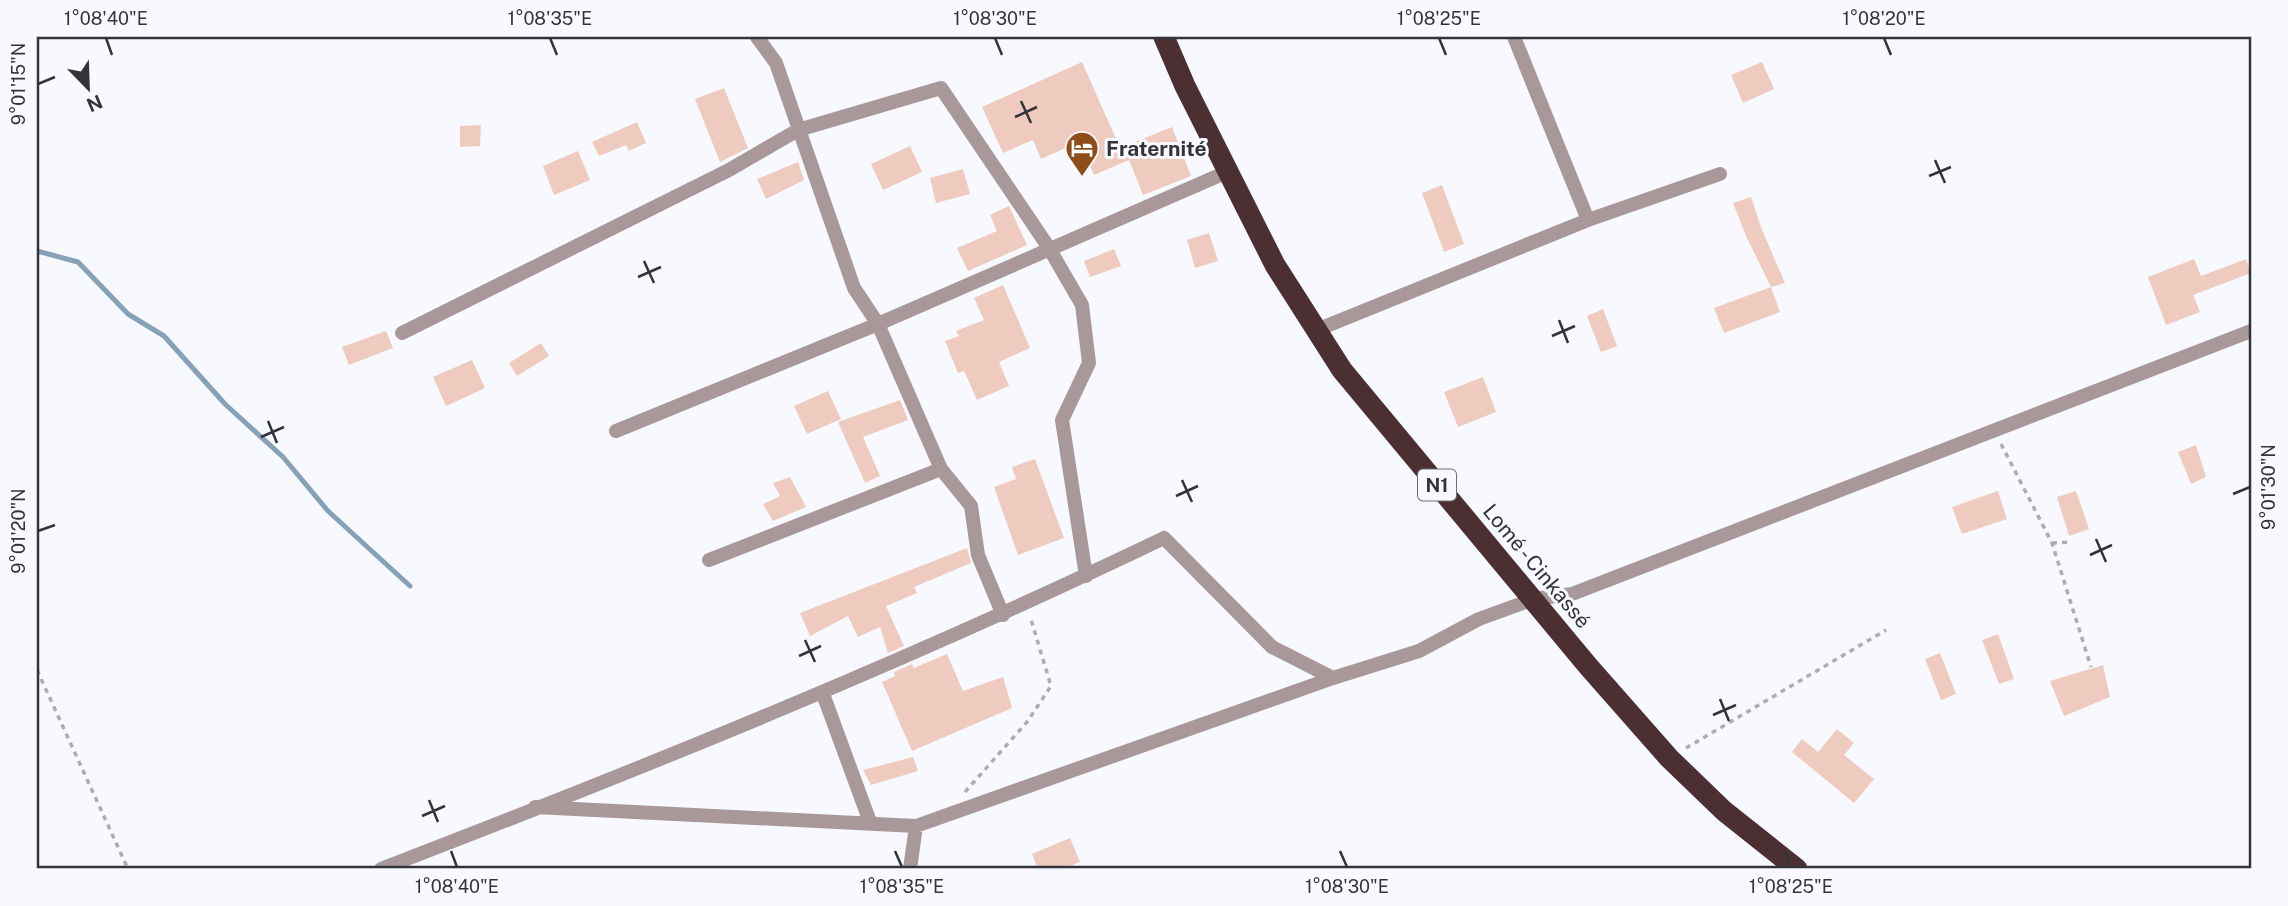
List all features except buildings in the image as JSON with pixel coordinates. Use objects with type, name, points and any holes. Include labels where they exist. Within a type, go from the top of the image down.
[{"type":"highway","name":"Lomé - Cinkassé","points":[[1164,37],[1227,172],[1275,265],[1314,331],[1378,416],[1670,758],[1724,811],[1797,869]]},
{"type":"street","points":[[757,37],[776,63],[853,288],[878,324],[941,469],[971,506],[978,555],[1003,615]]},
{"type":"street","points":[[1514,37],[1588,220]]},
{"type":"street","points":[[401,333],[729,170],[798,130],[941,88],[1049,248],[1082,305],[1089,363],[1062,420],[1086,576]]},
{"type":"street","points":[[616,431],[878,324],[1227,172]]},
{"type":"street","points":[[1314,331],[1588,220],[1720,174]]},
{"type":"street","points":[[535,807],[916,826],[1334,678],[1419,651],[1479,620],[1534,599],[1572,594],[2251,331]]},
{"type":"street","points":[[709,559],[941,469]]},
{"type":"street","points":[[381,869],[822,694],[1003,615],[1164,538],[1272,647],[1334,678]]},
{"type":"street","points":[[822,694],[870,822]]},
{"type":"street","points":[[910,869],[916,826]]},
{"type":"path","points":[[1993,430],[2052,543],[2091,667]]},
{"type":"path","points":[[2052,543],[2072,541]]},
{"type":"path","points":[[944,816],[1027,722],[1051,686],[1026,604]]},
{"type":"path","points":[[1670,758],[1886,630]]},
{"type":"path","points":[[37,670],[128,869]]},
{"type":"waterway","points":[[37,251],[78,262],[128,314],[164,336],[225,404],[283,457],[328,511],[410,586]]},
{"type":"place","name":"Fraternité","points":[[1082,178]]}]
